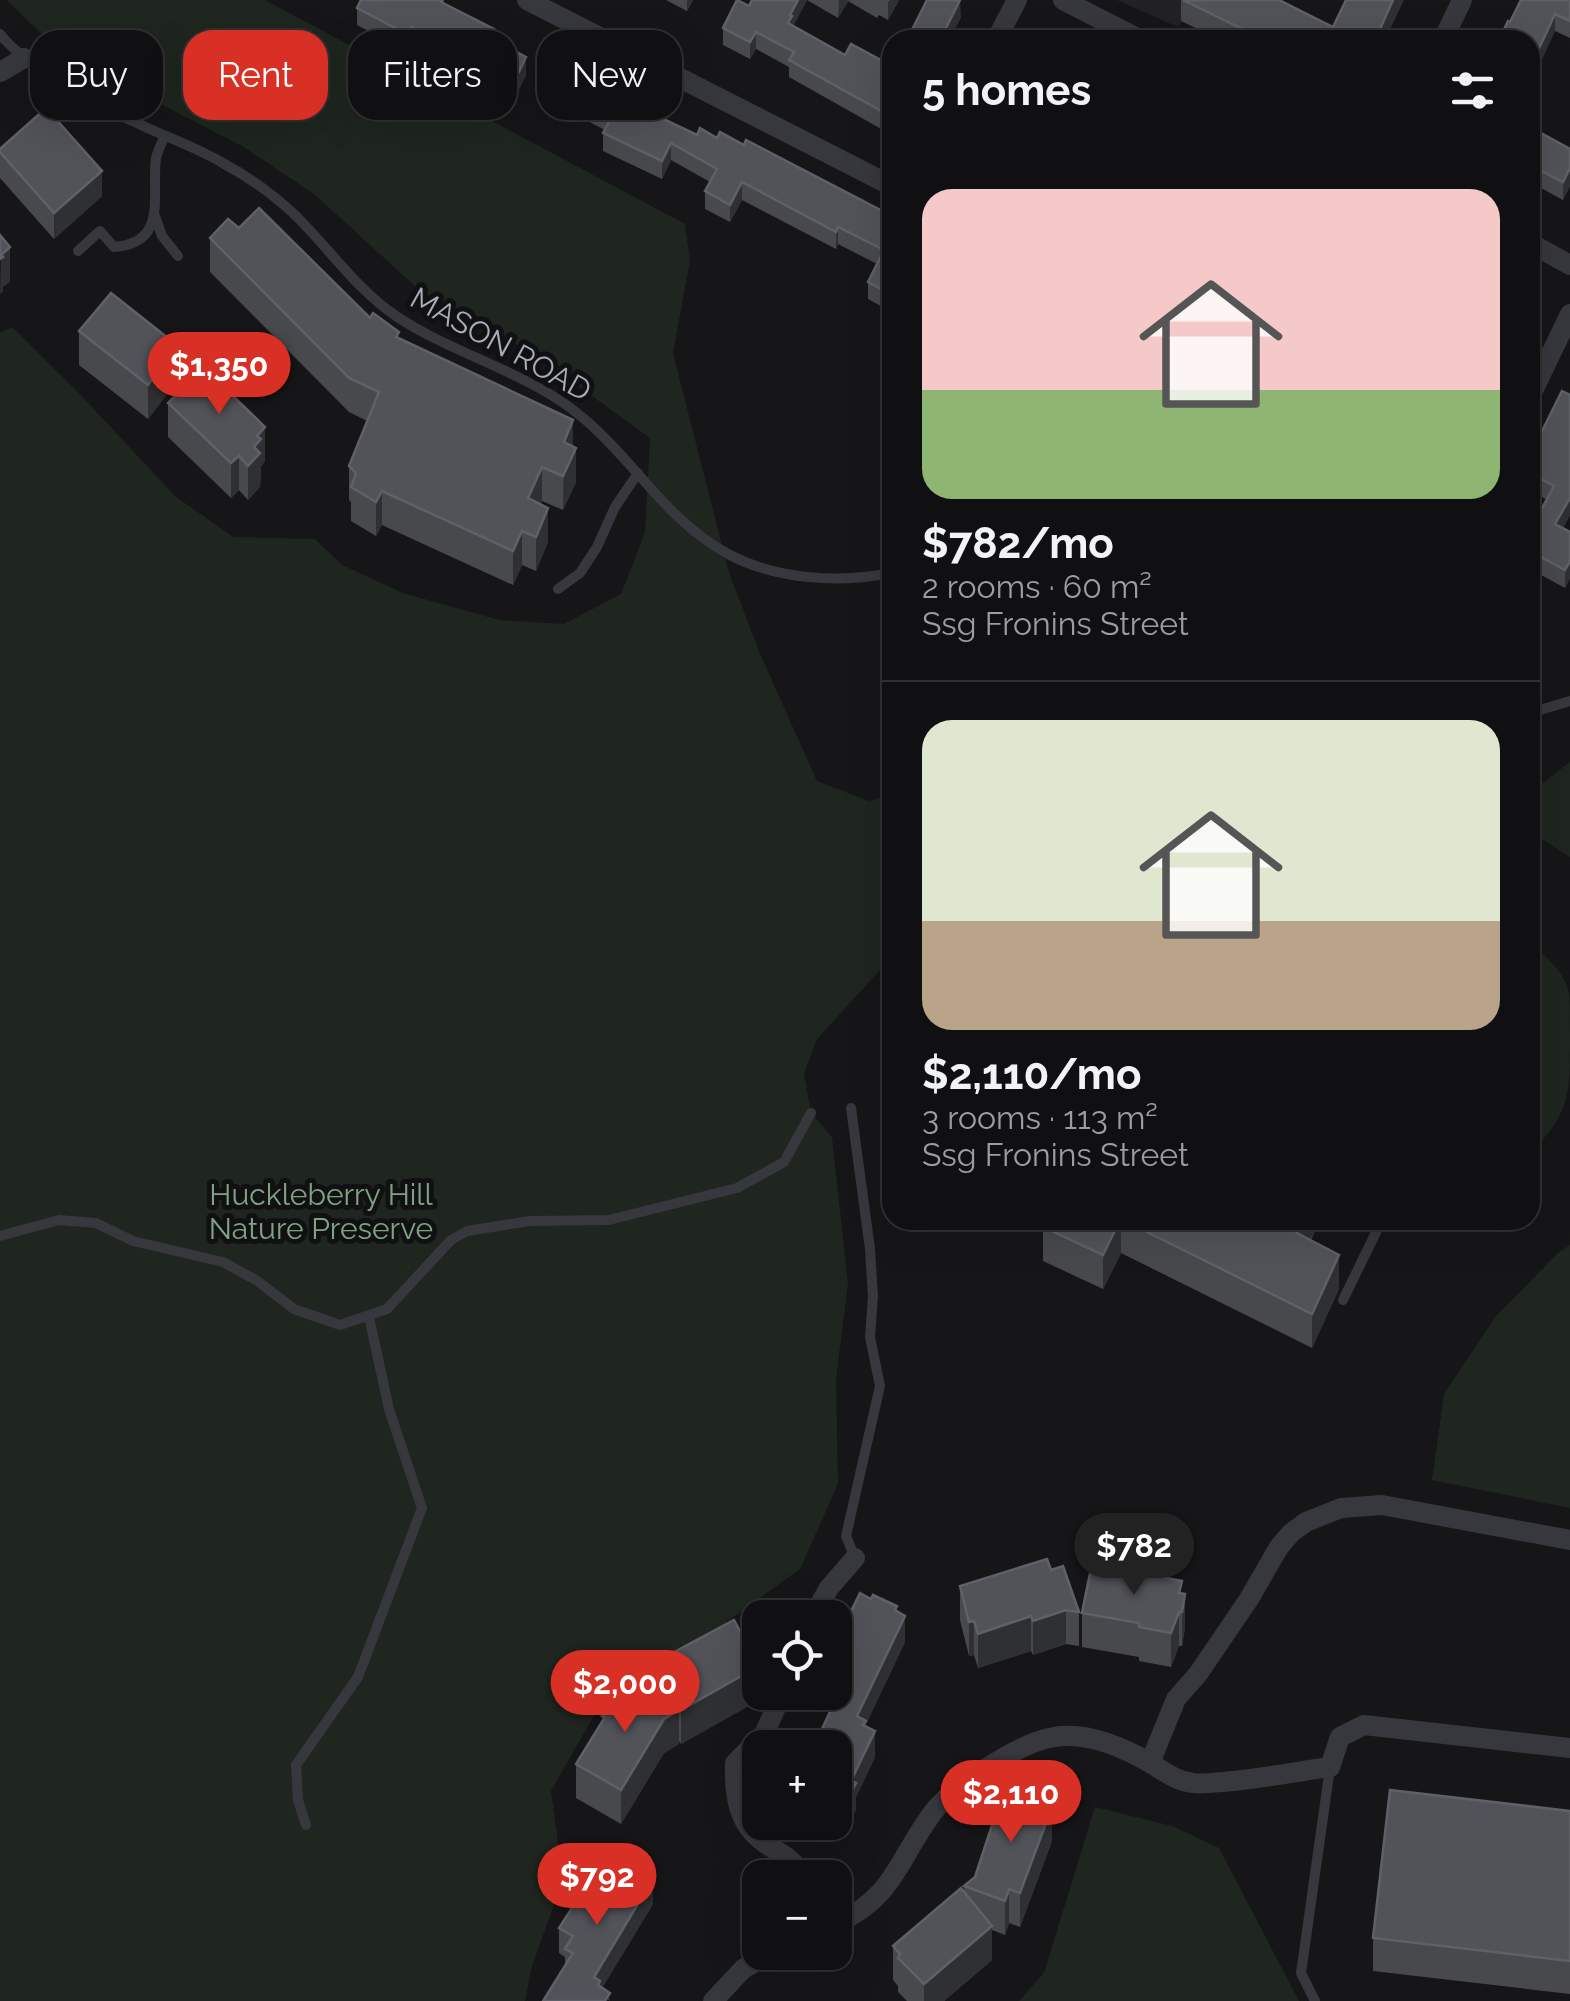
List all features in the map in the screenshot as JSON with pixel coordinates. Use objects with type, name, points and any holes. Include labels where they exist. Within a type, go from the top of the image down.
[{"type":"street","points":[[527,0],[882,181]]},
{"type":"street","points":[[1001,30],[1017,0]]},
{"type":"street","points":[[1062,0],[1121,30]]},
{"type":"street","points":[[1447,30],[1462,0]]},
{"type":"street","points":[[0,72],[24,58]]},
{"type":"street","points":[[1540,249],[1570,265]]},
{"type":"street","points":[[1540,376],[1570,314]]},
{"type":"street","points":[[1150,1763],[1176,1699],[1198,1674],[1249,1599],[1279,1547],[1306,1522],[1341,1508],[1382,1505],[1570,1540]]},
{"type":"street","points":[[822,1600],[856,1558]]},
{"type":"street","points":[[775,1710],[764,1734],[735,1763],[736,1797],[748,1829],[790,1860]]},
{"type":"street","points":[[852,1916],[889,1884],[945,1798],[1028,1746],[1049,1738],[1113,1744],[1175,1779],[1195,1784],[1330,1766],[1340,1737],[1364,1724],[1570,1748]]},
{"type":"street","points":[[713,2001],[742,1969]]},
{"type":"lane","name":"MASON ROAD","points":[[0,34],[24,58],[92,100],[220,161],[272,195],[368,294],[395,315],[562,402],[602,434],[682,523],[720,550],[759,567],[798,575],[844,578],[882,573]]},
{"type":"lane","points":[[78,251],[100,231],[114,247],[135,243],[146,235],[156,206],[156,164],[165,136]]},
{"type":"lane","points":[[154,215],[162,236],[178,256]]},
{"type":"lane","points":[[558,589],[580,573],[638,474]]},
{"type":"lane","points":[[1540,710],[1570,701]]},
{"type":"lane","points":[[851,1108],[870,1249],[870,1337],[880,1386],[846,1536],[856,1558]]},
{"type":"lane","points":[[0,1236],[59,1220],[96,1224],[133,1241],[223,1262],[256,1280],[294,1309],[340,1325],[387,1309],[451,1240],[467,1231],[530,1221],[609,1220],[737,1188],[784,1162],[812,1113]]},
{"type":"lane","points":[[1343,1300],[1377,1230]]},
{"type":"lane","points":[[306,1826],[298,1800],[296,1766],[358,1677],[422,1508],[389,1409],[369,1317]]},
{"type":"lane","points":[[1314,2001],[1301,1972],[1330,1766]]},
{"type":"shaded area","points":[[1117,0],[1272,0],[1258,30],[1200,30],[1182,21],[1178,27]]},
{"type":"green space","points":[[7,0],[265,0],[321,30],[183,30],[183,116],[163,105],[163,30],[38,30]]},
{"type":"green space","name":"Huckleberry Hill Nature Preserve","points":[[328,34],[348,44],[348,120],[490,120],[685,224],[690,261],[673,353],[729,573],[817,781],[869,801],[882,797],[882,968],[817,1039],[804,1074],[811,1113],[832,1137],[848,1283],[836,1379],[838,1484],[800,1569],[757,1600],[742,1600],[742,1611],[600,1705],[551,1791],[563,1880],[532,1966],[525,2001],[0,2001],[0,333],[12,327],[175,496],[233,537],[315,539],[342,565],[403,593],[499,620],[564,624],[621,594],[645,532],[650,438],[530,351],[439,308],[314,194],[242,146],[192,120],[328,120]]},
{"type":"green space","points":[[1570,762],[1570,857],[1540,838],[1540,785]]},
{"type":"green space","points":[[1540,953],[1567,985],[1570,1039],[1565,1102],[1540,1142]]},
{"type":"green space","points":[[1570,1245],[1570,1508],[1432,1480],[1444,1394],[1496,1316]]},
{"type":"green space","points":[[1095,1807],[1172,1826],[1219,1848],[1299,2001],[1019,2001],[1044,1973]]},
{"type":"building","points":[[361,0],[442,0],[494,29],[399,30],[357,8]]},
{"type":"building","points":[[737,0],[749,6],[752,0],[798,0],[788,23],[845,55],[851,44],[882,61],[882,111],[789,60],[794,52],[756,32],[750,42],[723,28]]},
{"type":"building","points":[[927,0],[960,0],[945,30],[912,30]]},
{"type":"building","points":[[1183,0],[1279,0],[1333,27],[1346,0],[1393,0],[1380,30],[1244,30]]},
{"type":"building","points":[[1521,0],[1570,0],[1570,21],[1555,14],[1540,46],[1540,30],[1504,30]]},
{"type":"building","points":[[517,52],[526,57],[517,76]]},
{"type":"building","points":[[33,120],[57,120],[102,171],[54,213],[0,149]]},
{"type":"building","points":[[610,120],[665,120],[697,135],[700,128],[717,138],[720,132],[744,145],[746,140],[882,211],[882,249],[838,227],[836,232],[742,182],[730,205],[705,191],[717,169],[671,143],[662,161],[603,133]]},
{"type":"building","points":[[1540,132],[1570,149],[1570,168],[1563,182],[1540,170]]},
{"type":"building","points":[[259,208],[370,318],[373,313],[399,332],[396,337],[573,420],[564,442],[576,448],[563,476],[542,467],[528,498],[548,508],[536,537],[522,531],[513,551],[382,491],[376,502],[351,487],[356,473],[349,466],[379,392],[349,378],[210,238],[228,219],[239,228]]},
{"type":"building","points":[[0,235],[10,247],[0,259]]},
{"type":"building","points":[[882,254],[882,290],[868,282]]},
{"type":"building","points":[[111,293],[178,346],[148,385],[79,331]]},
{"type":"building","points":[[203,367],[265,427],[254,447],[260,453],[248,466],[239,456],[231,463],[168,403]]},
{"type":"building","points":[[1562,391],[1570,395],[1570,498],[1555,524],[1570,532],[1570,561],[1565,570],[1540,556],[1540,512],[1554,486],[1540,478],[1541,433]]},
{"type":"building","points":[[1049,1230],[1115,1230],[1103,1255]]},
{"type":"building","points":[[1143,1230],[1299,1230],[1297,1233],[1339,1255],[1312,1314]]},
{"type":"building","points":[[1047,1559],[1051,1570],[1063,1566],[1079,1612],[1066,1610],[1033,1621],[1031,1616],[978,1634],[974,1621],[969,1622],[960,1586]]},
{"type":"building","points":[[1092,1563],[1182,1581],[1182,1612],[1171,1633],[1082,1613]]},
{"type":"building","points":[[860,1593],[897,1606],[895,1610],[905,1616],[857,1716],[866,1721],[863,1725],[875,1731],[852,1779],[852,1730],[821,1730],[831,1710],[852,1710],[852,1609]]},
{"type":"building","points":[[734,1620],[742,1630],[742,1676],[681,1710],[654,1663]]},
{"type":"building","points":[[636,1683],[679,1710],[664,1719],[621,1790],[576,1764],[620,1687],[630,1694]]},
{"type":"building","points":[[1390,1790],[1570,1811],[1570,1961],[1373,1938]]},
{"type":"building","points":[[1017,1791],[1052,1807],[1020,1893],[1009,1889],[1005,1901],[964,1886],[975,1877],[1003,1792],[1015,1797]]},
{"type":"building","points":[[608,1852],[653,1879],[594,1977],[610,1993],[605,2001],[543,2001],[573,1953],[565,1949],[573,1936],[559,1928]]},
{"type":"building","points":[[961,1888],[992,1926],[924,1984],[898,1958],[900,1954],[893,1946]]}]
